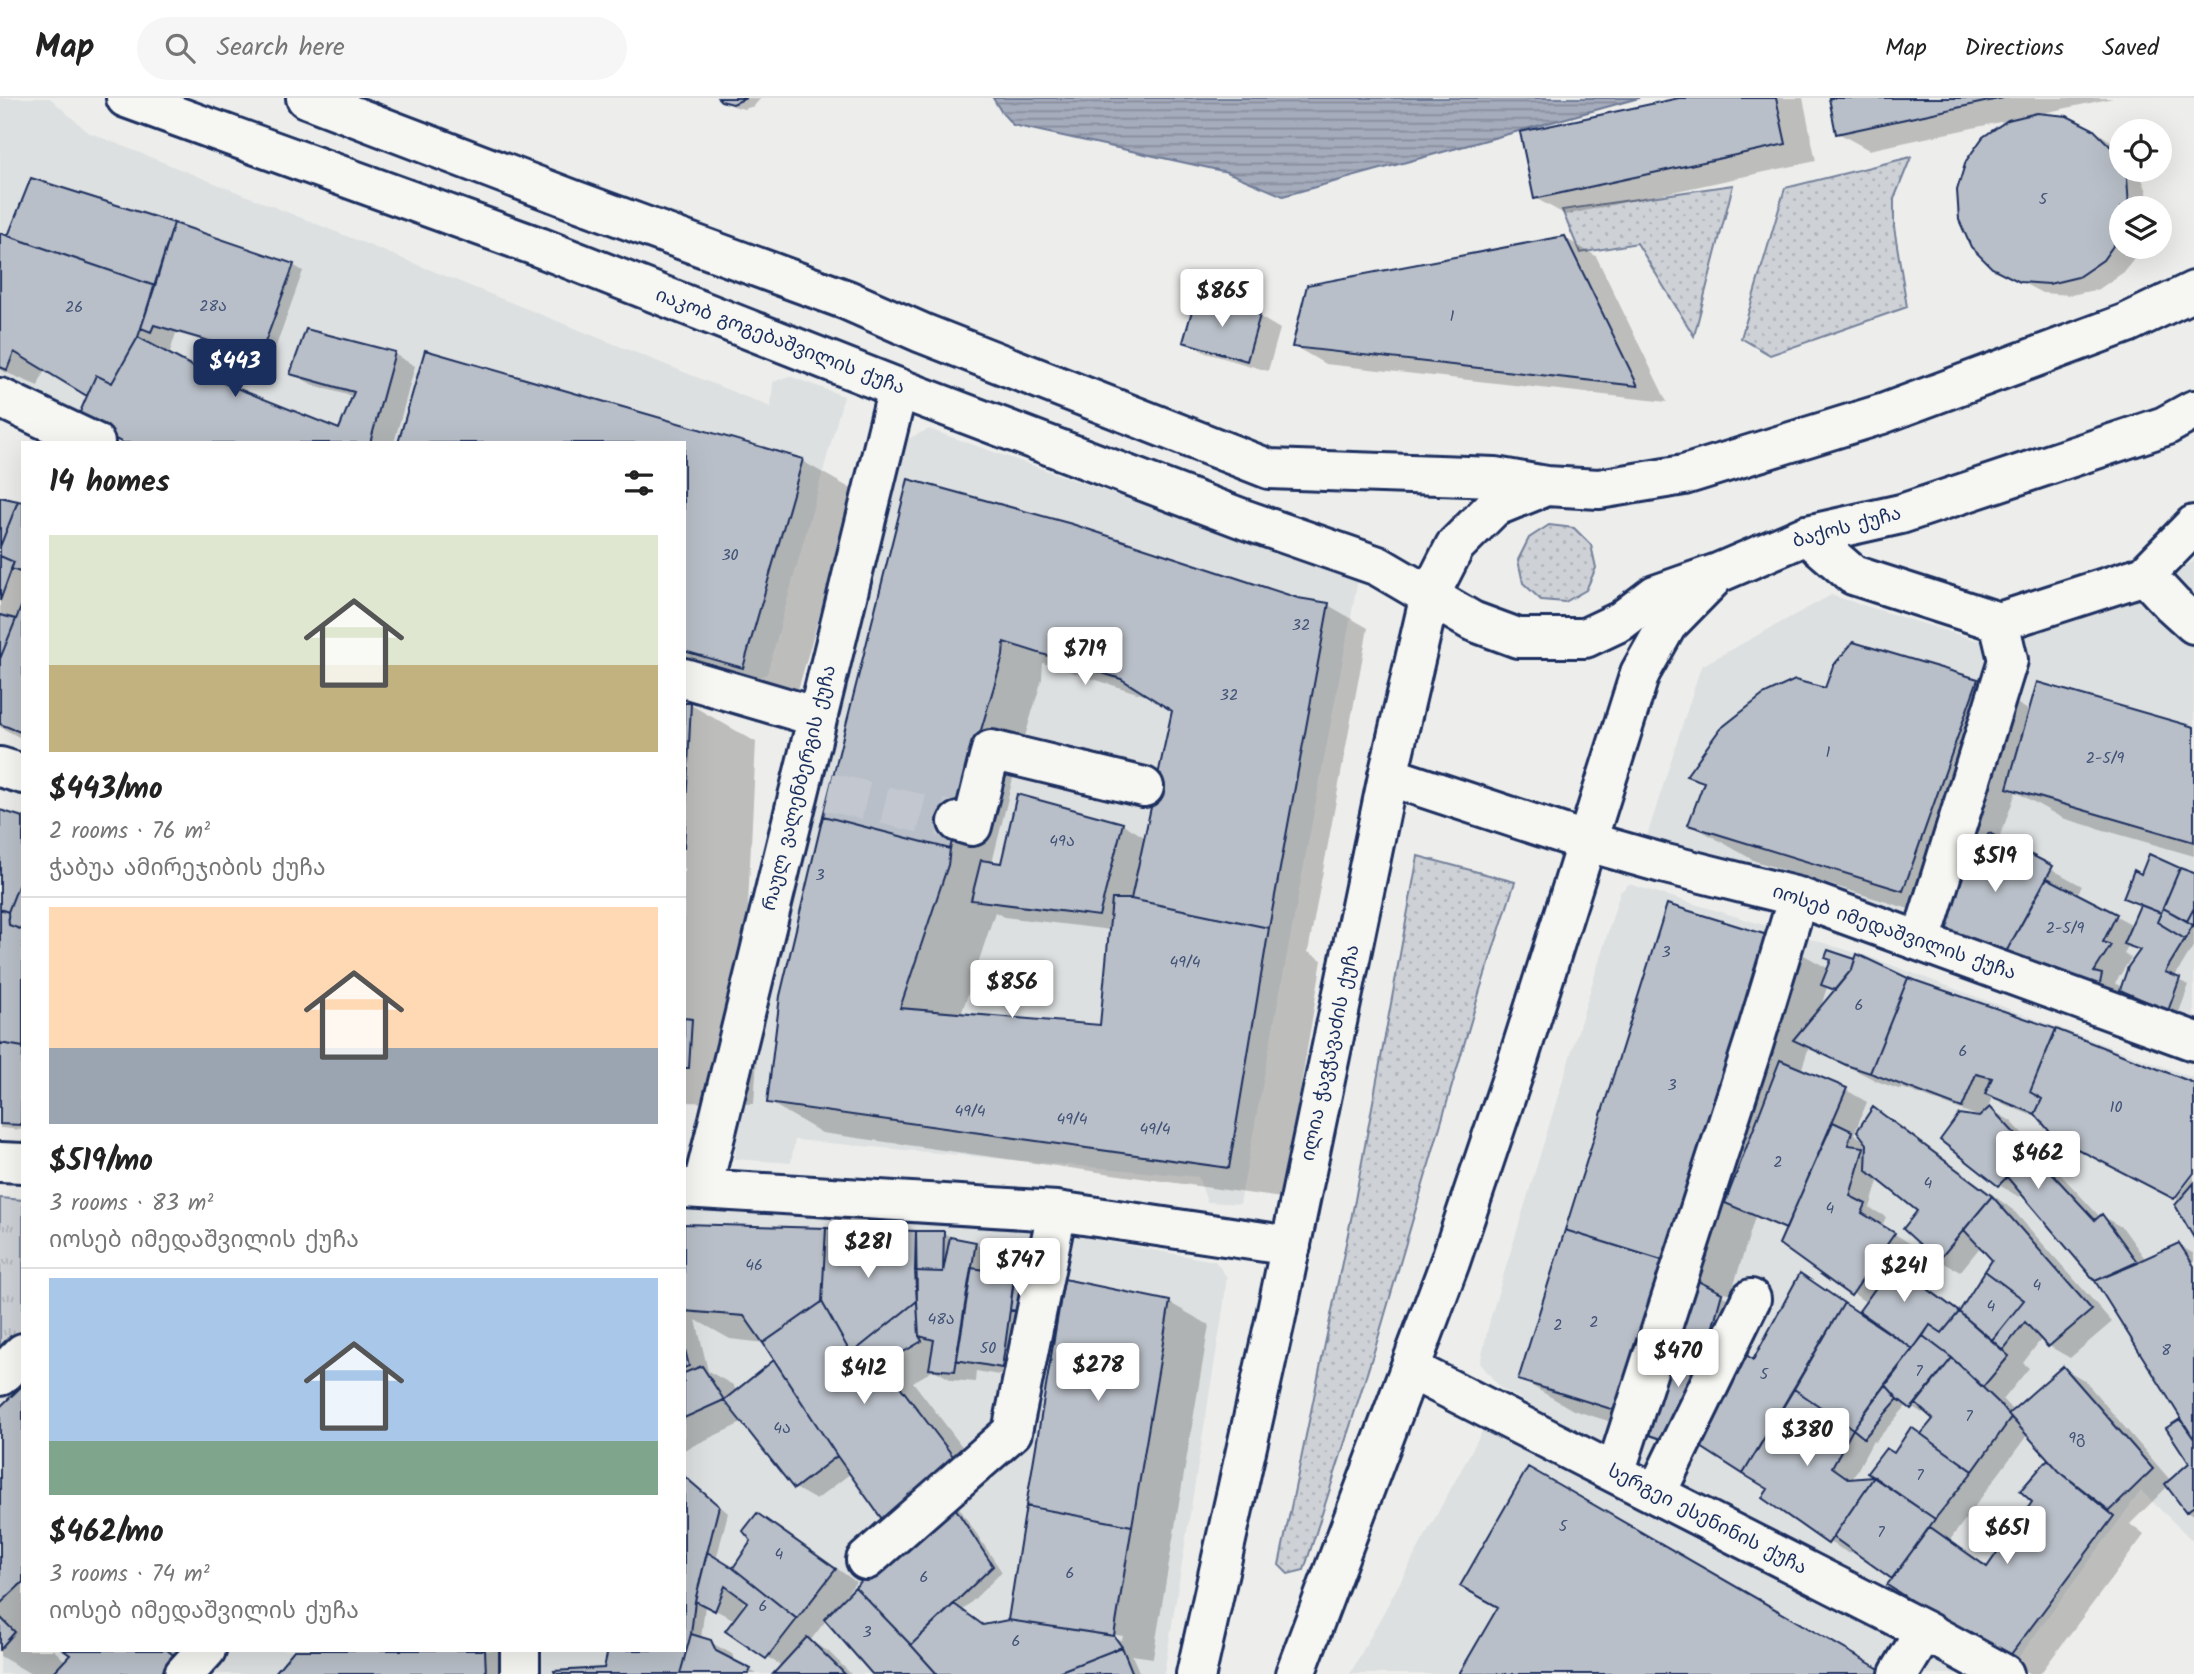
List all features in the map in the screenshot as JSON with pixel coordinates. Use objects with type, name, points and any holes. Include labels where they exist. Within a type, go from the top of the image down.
[{"type":"main road","name":"იაკობ გოგებაშვილის ქუჩა","points":[[126,98],[539,247],[898,388],[1233,515],[1378,566],[1430,595]]},
{"type":"main road","points":[[306,98],[847,300],[922,333],[1269,469],[1495,477],[1546,486],[1599,489],[1696,471],[1882,414],[2127,323],[2194,291]]},
{"type":"main road","name":"რაულ ვალენბერგის ქუჩა","points":[[693,1188],[815,788],[817,718],[898,388]]},
{"type":"main road","points":[[0,398],[91,441]]},
{"type":"main road","name":"ბაქოს ქუჩა","points":[[1430,595],[1472,621],[1518,638],[1585,638],[1621,621],[1655,594],[1718,573],[1807,535],[1912,511],[2165,426],[2194,410]]},
{"type":"main road","name":"ილია ჭავჭავაძის ქუჩა","points":[[1196,1674],[1291,1245],[1388,776],[1430,595],[1455,546],[1493,507],[1546,486]]},
{"type":"main road","points":[[1807,535],[1853,575],[1999,622],[2145,575],[2194,525]]},
{"type":"main road","points":[[1295,1674],[1450,1262],[1518,1060],[1640,673],[1667,625],[1718,573]]},
{"type":"main road","points":[[2145,575],[2194,624]]},
{"type":"main road","points":[[1921,941],[2008,660],[1999,622]]},
{"type":"main road","points":[[697,672],[817,718]]},
{"type":"main road","points":[[958,822],[972,826],[991,750],[1144,787]]},
{"type":"main road","points":[[0,767],[21,773]]},
{"type":"main road","name":"იოსებ იმედაშვილის ქუჩა","points":[[1388,776],[1588,842],[1798,897],[2194,1041]]},
{"type":"main road","points":[[1615,1473],[1798,897]]},
{"type":"main road","points":[[0,1162],[21,1163]]},
{"type":"main road","points":[[693,1188],[1057,1211],[1291,1245]]},
{"type":"main road","points":[[866,1560],[1012,1432],[1057,1211]]},
{"type":"main road","points":[[1656,1494],[1751,1299]]},
{"type":"main road","points":[[0,1376],[21,1355]]},
{"type":"main road","name":"სერგეი ესენინის ქუჩა","points":[[1410,1369],[1925,1631],[2004,1674]]},
{"type":"main road","points":[[1899,1674],[1925,1631]]},
{"type":"main road","points":[[184,1674],[204,1652]]},
{"type":"main road","points":[[520,1652],[520,1674]]},
{"type":"shaded area","points":[[0,98],[50,98],[88,132],[771,407],[773,382],[789,376],[844,396],[767,674],[734,687],[686,675],[686,441],[109,441],[0,386]]},
{"type":"shaded area","points":[[929,429],[1358,580],[1240,1204],[1207,1202],[1198,1177],[795,1140],[791,1163],[734,1159],[767,963],[812,789],[907,439]]},
{"type":"shaded area","points":[[2194,561],[2194,1030],[1645,842],[1701,666],[1831,595],[1976,640],[2032,631]]},
{"type":"shaded area","points":[[1629,884],[1870,957],[2194,1078],[2194,1542],[2141,1491],[2011,1668],[1500,1388],[1480,1363],[1490,1319],[1620,892]]},
{"type":"shaded area","points":[[686,1210],[853,1215],[1054,1232],[1215,1261],[1227,1277],[1164,1674],[543,1674],[543,1652],[686,1652]]},
{"type":"shaded area","points":[[21,1378],[21,1652],[503,1652],[503,1674],[0,1674],[0,1398]]},
{"type":"shaded area","points":[[1487,1422],[1958,1674],[1350,1674]]},
{"type":"green space","points":[[1911,157],[1894,199],[1894,227],[1907,307],[1770,355],[1741,338],[1785,188]]},
{"type":"green space","points":[[1733,185],[1694,336],[1637,243],[1580,253],[1562,210]]},
{"type":"green space","points":[[1549,525],[1574,528],[1591,545],[1596,568],[1586,590],[1565,602],[1541,600],[1523,583],[1518,560],[1529,538]]},
{"type":"green space","points":[[1418,856],[1515,882],[1480,990],[1376,1345],[1304,1570],[1288,1574],[1279,1565],[1355,1200]]},
{"type":"green space","points":[[0,1198],[21,1200],[21,1335],[0,1356]]},
{"type":"water","points":[[993,98],[1639,98],[1283,196],[1227,172],[1013,125]]},
{"type":"building","points":[[718,98],[746,98],[733,104]]},
{"type":"building","points":[[1679,98],[1776,98],[1786,144],[1534,199],[1520,132]]},
{"type":"building","points":[[1829,98],[2003,98],[1836,134]]},
{"type":"building","points":[[2037,113],[2067,116],[2093,129],[2109,145],[2109,182],[2127,182],[2128,196],[2109,196],[2109,252],[2103,260],[2078,277],[2049,284],[2020,282],[1992,268],[1971,247],[1959,220],[1957,190],[1966,161],[1983,137],[2008,120]]},
{"type":"building","points":[[31,178],[174,223],[155,286],[8,236]]},
{"type":"building","points":[[174,223],[294,264],[260,356],[154,325],[151,332],[141,328]]},
{"type":"building","points":[[0,233],[155,286],[138,337],[112,383],[96,375],[87,396],[14,352],[7,370],[0,367]]},
{"type":"building","points":[[1565,236],[1638,386],[1292,347],[1307,285]]},
{"type":"building","points":[[1196,297],[1260,315],[1247,361],[1183,342]]},
{"type":"building","points":[[306,329],[395,352],[371,441],[119,441],[77,419],[96,375],[112,383],[138,337],[224,383],[339,429],[354,392],[290,374]]},
{"type":"building","points":[[425,350],[803,459],[743,668],[686,652],[686,441],[399,441]]},
{"type":"building","points":[[908,479],[1072,524],[1298,598],[1329,603],[1269,928],[1131,899],[1172,711],[1121,679],[1004,642],[1003,656],[950,849],[823,816]]},
{"type":"building","points":[[0,497],[18,501],[0,547]]},
{"type":"building","points":[[18,501],[21,502],[21,572],[11,569],[14,562],[0,556],[0,547]]},
{"type":"building","points":[[0,556],[14,562],[0,601]]},
{"type":"building","points":[[21,607],[21,732],[0,724],[0,659]]},
{"type":"building","points":[[0,615],[16,619],[0,659]]},
{"type":"building","points":[[1853,642],[1978,679],[1903,891],[1688,825],[1704,782],[1686,776],[1720,729],[1763,695],[1795,680],[1825,688],[1833,666]]},
{"type":"building","points":[[2037,682],[2194,727],[2194,842],[2007,788]]},
{"type":"building","points":[[686,703],[691,703],[686,807]]},
{"type":"building","points":[[1017,794],[1123,823],[1099,916],[971,900],[981,860],[1001,863]]},
{"type":"building","points":[[0,810],[21,816],[21,878],[8,912],[0,909]]},
{"type":"building","points":[[823,816],[950,849],[948,865],[900,1008],[1100,1025],[1112,899],[1131,899],[1269,928],[1229,1168],[767,1103],[780,996]]},
{"type":"building","points":[[1989,833],[2053,866],[2006,952],[1935,925]]},
{"type":"building","points":[[2149,854],[2180,868],[2161,913],[2123,898],[2134,870],[2141,874]]},
{"type":"building","points":[[2180,868],[2194,873],[2194,908],[2187,921],[2163,908]]},
{"type":"building","points":[[21,878],[21,929],[9,925],[8,912]]},
{"type":"building","points":[[2047,878],[2117,914],[2103,942],[2111,945],[2094,972],[2102,974],[2099,988],[2006,952]]},
{"type":"building","points":[[1667,904],[1780,939],[1678,1265],[1565,1230]]},
{"type":"building","points":[[2140,905],[2161,913],[2157,922],[2185,939],[2165,972],[2180,978],[2168,1011],[2120,990],[2128,967],[2140,950],[2123,944]]},
{"type":"building","points":[[2163,908],[2193,925],[2185,939],[2157,922]]},
{"type":"building","points":[[2194,908],[2194,926],[2187,921]]},
{"type":"building","points":[[0,909],[8,912],[9,925],[21,929],[21,1047],[0,1043]]},
{"type":"building","points":[[1828,950],[1855,959],[1852,969],[1835,990],[1821,985],[1831,960],[1825,958]]},
{"type":"building","points":[[1857,954],[1908,978],[1870,1073],[1846,1065],[1793,1040],[1852,969]]},
{"type":"building","points":[[1908,978],[2056,1029],[2030,1092],[2042,1099],[2035,1114],[1985,1094],[1992,1078],[1976,1074],[1962,1108],[1870,1073]]},
{"type":"building","points":[[686,1018],[692,1019],[689,1068],[686,1068]]},
{"type":"building","points":[[2056,1029],[2194,1083],[2194,1173],[2174,1199],[2054,1137],[2035,1114],[2042,1099],[2030,1092]]},
{"type":"building","points":[[0,1043],[21,1047],[21,1125],[0,1124]]},
{"type":"building","points":[[1780,1060],[1847,1088],[1786,1229],[1725,1203]]},
{"type":"building","points":[[1873,1107],[1992,1196],[1938,1261],[1903,1229],[1917,1211],[1866,1170],[1867,1144],[1857,1131]]},
{"type":"building","points":[[1990,1107],[2095,1220],[2102,1214],[2138,1263],[2095,1281],[2007,1177],[1998,1186],[1940,1140],[1959,1114],[1979,1117]]},
{"type":"building","points":[[1833,1122],[1852,1131],[1848,1145],[1864,1147],[1850,1196],[1866,1204],[1862,1213],[1895,1233],[1851,1296],[1779,1244]]},
{"type":"building","points":[[2194,1183],[2194,1238],[2175,1205]]},
{"type":"building","points":[[1992,1196],[2092,1310],[2048,1347],[2025,1322],[2003,1350],[1992,1340],[2024,1300],[1985,1271],[1992,1260],[1964,1230]]},
{"type":"building","points":[[686,1224],[826,1228],[822,1302],[763,1343],[744,1316],[686,1311]]},
{"type":"building","points":[[826,1228],[916,1231],[917,1301],[851,1354],[822,1302]]},
{"type":"building","points":[[1565,1230],[1671,1263],[1624,1413],[1518,1380]]},
{"type":"building","points":[[916,1231],[944,1231],[943,1272],[915,1271]]},
{"type":"building","points":[[950,1237],[976,1242],[955,1371],[929,1369],[934,1340],[919,1336],[915,1271],[943,1272]]},
{"type":"building","points":[[2179,1243],[2194,1266],[2194,1439],[2095,1281]]},
{"type":"building","points":[[1880,1254],[1959,1312],[1942,1333],[1930,1325],[1913,1349],[1859,1311],[1877,1286],[1866,1275]]},
{"type":"building","points":[[971,1268],[1015,1274],[1002,1368],[956,1360]]},
{"type":"building","points":[[1985,1271],[2024,1300],[1992,1340],[1959,1312]]},
{"type":"building","points":[[1800,1273],[1844,1303],[1743,1474],[1690,1440],[1739,1349],[1753,1360]]},
{"type":"building","points":[[1064,1279],[1170,1301],[1132,1526],[1026,1506]]},
{"type":"building","points":[[1694,1279],[1722,1293],[1707,1348],[1678,1337]]},
{"type":"building","points":[[1013,1284],[1029,1285],[1026,1312],[1010,1310]]},
{"type":"building","points":[[917,1301],[919,1336],[922,1341],[883,1364],[959,1464],[884,1522],[763,1343],[822,1302],[851,1354]]},
{"type":"building","points":[[1844,1303],[1913,1349],[1853,1429],[1794,1389]]},
{"type":"building","points":[[1959,1312],[2009,1356],[1983,1387],[1923,1336],[1930,1325],[1942,1333]]},
{"type":"building","points":[[1923,1336],[1952,1358],[1911,1409],[1885,1384]]},
{"type":"building","points":[[1680,1340],[1712,1356],[1667,1441],[1646,1434]]},
{"type":"building","points":[[1952,1358],[2011,1418],[1973,1471],[1921,1434],[1933,1419],[1916,1404]]},
{"type":"building","points":[[774,1360],[837,1456],[794,1489],[724,1400]]},
{"type":"building","points":[[702,1366],[724,1400],[686,1417],[686,1372]]},
{"type":"building","points":[[2063,1366],[2153,1469],[2110,1511],[2059,1471],[2008,1414]]},
{"type":"building","points":[[1885,1384],[1898,1399],[1864,1438],[1853,1429]]},
{"type":"building","points":[[21,1387],[21,1584],[0,1604],[0,1407]]},
{"type":"building","points":[[1794,1389],[1853,1429],[1832,1467],[1849,1479],[1874,1477],[1828,1544],[1762,1498],[1768,1489],[1743,1474]]},
{"type":"building","points":[[2180,1419],[2194,1439],[2194,1506],[2186,1512],[2165,1484],[2189,1463],[2166,1428]]},
{"type":"building","points":[[1911,1427],[1973,1471],[1935,1519],[1867,1473],[1886,1448],[1894,1453]]},
{"type":"building","points":[[2048,1459],[2114,1516],[2006,1661],[1887,1585],[1930,1527],[1987,1567],[2032,1502],[2020,1491]]},
{"type":"building","points":[[1528,1467],[1888,1674],[1459,1674],[1498,1607],[1460,1586]]},
{"type":"building","points":[[1874,1477],[1935,1519],[1892,1579],[1833,1537]]},
{"type":"building","points":[[686,1478],[719,1506],[695,1601],[691,1634],[680,1674],[555,1674],[554,1671],[604,1668],[608,1652],[686,1652]]},
{"type":"building","points":[[950,1500],[993,1566],[911,1645],[855,1587]]},
{"type":"building","points":[[1026,1506],[1132,1526],[1114,1636],[1008,1620]]},
{"type":"building","points":[[757,1513],[836,1569],[797,1619],[733,1568],[751,1541],[743,1531]]},
{"type":"building","points":[[707,1552],[733,1568],[797,1619],[766,1659],[725,1631],[747,1602],[725,1586],[715,1611],[695,1601]]},
{"type":"building","points":[[855,1587],[937,1674],[872,1674],[824,1619]]},
{"type":"building","points":[[954,1604],[983,1625],[1008,1620],[1114,1636],[1122,1647],[1053,1674],[937,1674],[911,1645]]},
{"type":"building","points":[[0,1617],[15,1632],[0,1649]]},
{"type":"building","points":[[691,1634],[711,1640],[716,1651],[751,1669],[748,1674],[680,1674]]},
{"type":"building","points":[[807,1637],[845,1674],[773,1674]]},
{"type":"building","points":[[1122,1647],[1133,1674],[1053,1674]]},
{"type":"building","points":[[66,1652],[170,1652],[176,1657],[161,1674],[52,1674],[70,1655]]},
{"type":"building","points":[[292,1652],[485,1652],[486,1674],[274,1674]]},
{"type":"tunnel","points":[[829,792],[958,822]]}]
